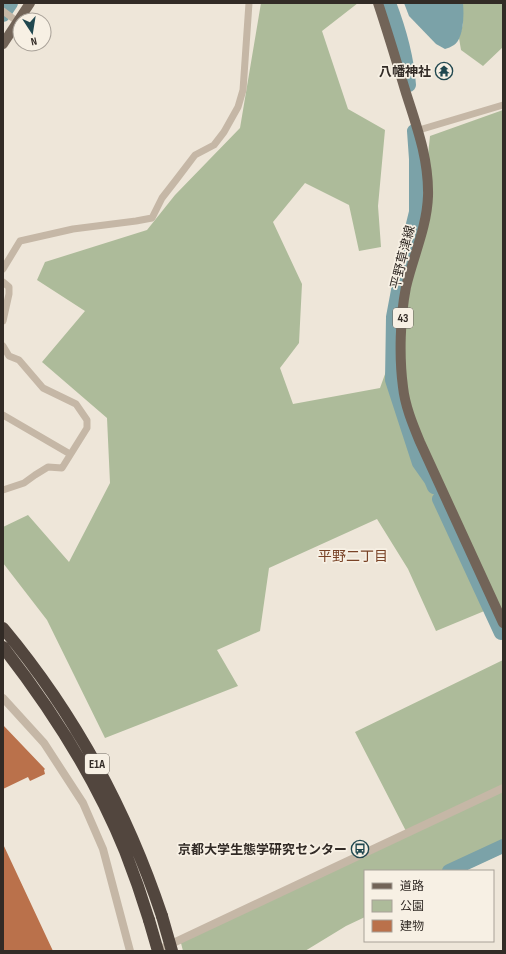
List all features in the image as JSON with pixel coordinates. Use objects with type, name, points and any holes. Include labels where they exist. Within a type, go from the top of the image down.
[{"type":"highway","name":"E1A","points":[[3,628],[36,670],[65,711],[89,751],[123,815],[152,885],[172,951]]},
{"type":"highway","name":"E1A","points":[[3,647],[51,712],[93,784],[125,851],[150,920],[157,951]]},
{"type":"main road","points":[[23,12],[30,3]]},
{"type":"main road","name":"平野草津線","points":[[378,3],[419,130],[426,160],[428,196],[419,243],[406,288],[402,327],[403,388],[410,418],[420,442],[503,623]]},
{"type":"main road","points":[[3,44],[12,27]]},
{"type":"street","points":[[3,269],[20,241],[73,229],[152,218],[162,198],[195,156],[214,145],[224,132],[238,107],[243,90],[249,3]]},
{"type":"street","points":[[3,11],[12,17]]},
{"type":"street","points":[[419,130],[503,105]]},
{"type":"street","points":[[3,282],[9,287],[9,294],[3,320]]},
{"type":"street","points":[[3,346],[9,356],[19,360],[43,388],[76,404],[87,420],[87,428],[62,468],[48,467],[24,484],[3,490]]},
{"type":"street","points":[[3,415],[70,454]]},
{"type":"street","points":[[3,698],[44,743],[83,803],[103,849],[130,951]]},
{"type":"street","points":[[157,951],[503,788]]},
{"type":"green space","points":[[261,3],[358,3],[322,31],[348,109],[385,130],[378,206],[381,247],[359,251],[349,205],[305,183],[273,222],[302,284],[299,343],[280,368],[293,404],[380,388],[402,327],[418,251],[430,136],[503,110],[503,627],[494,607],[436,631],[408,569],[377,519],[269,568],[260,631],[217,650],[238,686],[105,738],[47,620],[3,563],[3,527],[28,515],[69,562],[110,483],[107,418],[42,362],[85,311],[37,280],[45,262],[147,230],[175,195],[240,128]]},
{"type":"green space","points":[[463,3],[503,3],[503,47],[483,66],[461,50],[459,38],[463,24]]},
{"type":"green space","points":[[503,660],[503,853],[466,870],[364,870],[364,917],[346,926],[305,951],[183,951],[180,939],[407,833],[355,732]]},
{"type":"water","points":[[404,3],[463,3],[463,26],[457,42],[453,46],[445,49],[436,44],[409,16]]},
{"type":"building","name":"八幡神社","points":[[449,64],[451,75],[440,78],[437,67]]},
{"type":"building","points":[[3,725],[45,769],[45,774],[30,781],[28,777],[3,789]]},
{"type":"building","points":[[3,844],[53,951],[3,951]]},
{"type":"waterway","points":[[3,15],[11,3]]},
{"type":"waterway","points":[[389,3],[402,44],[409,85]]},
{"type":"waterway","points":[[414,131],[416,159],[416,212],[402,269],[393,317],[392,380],[419,463],[434,487]]},
{"type":"waterway","points":[[439,499],[501,633]]},
{"type":"waterway","points":[[451,870],[503,846]]},
{"type":"place","name":"八幡神社","points":[[444,71]]},
{"type":"place","name":"京都大学生態学研究センター","points":[[360,849]]},
{"type":"district","name":"平野二丁目","points":[[353,556]]}]
